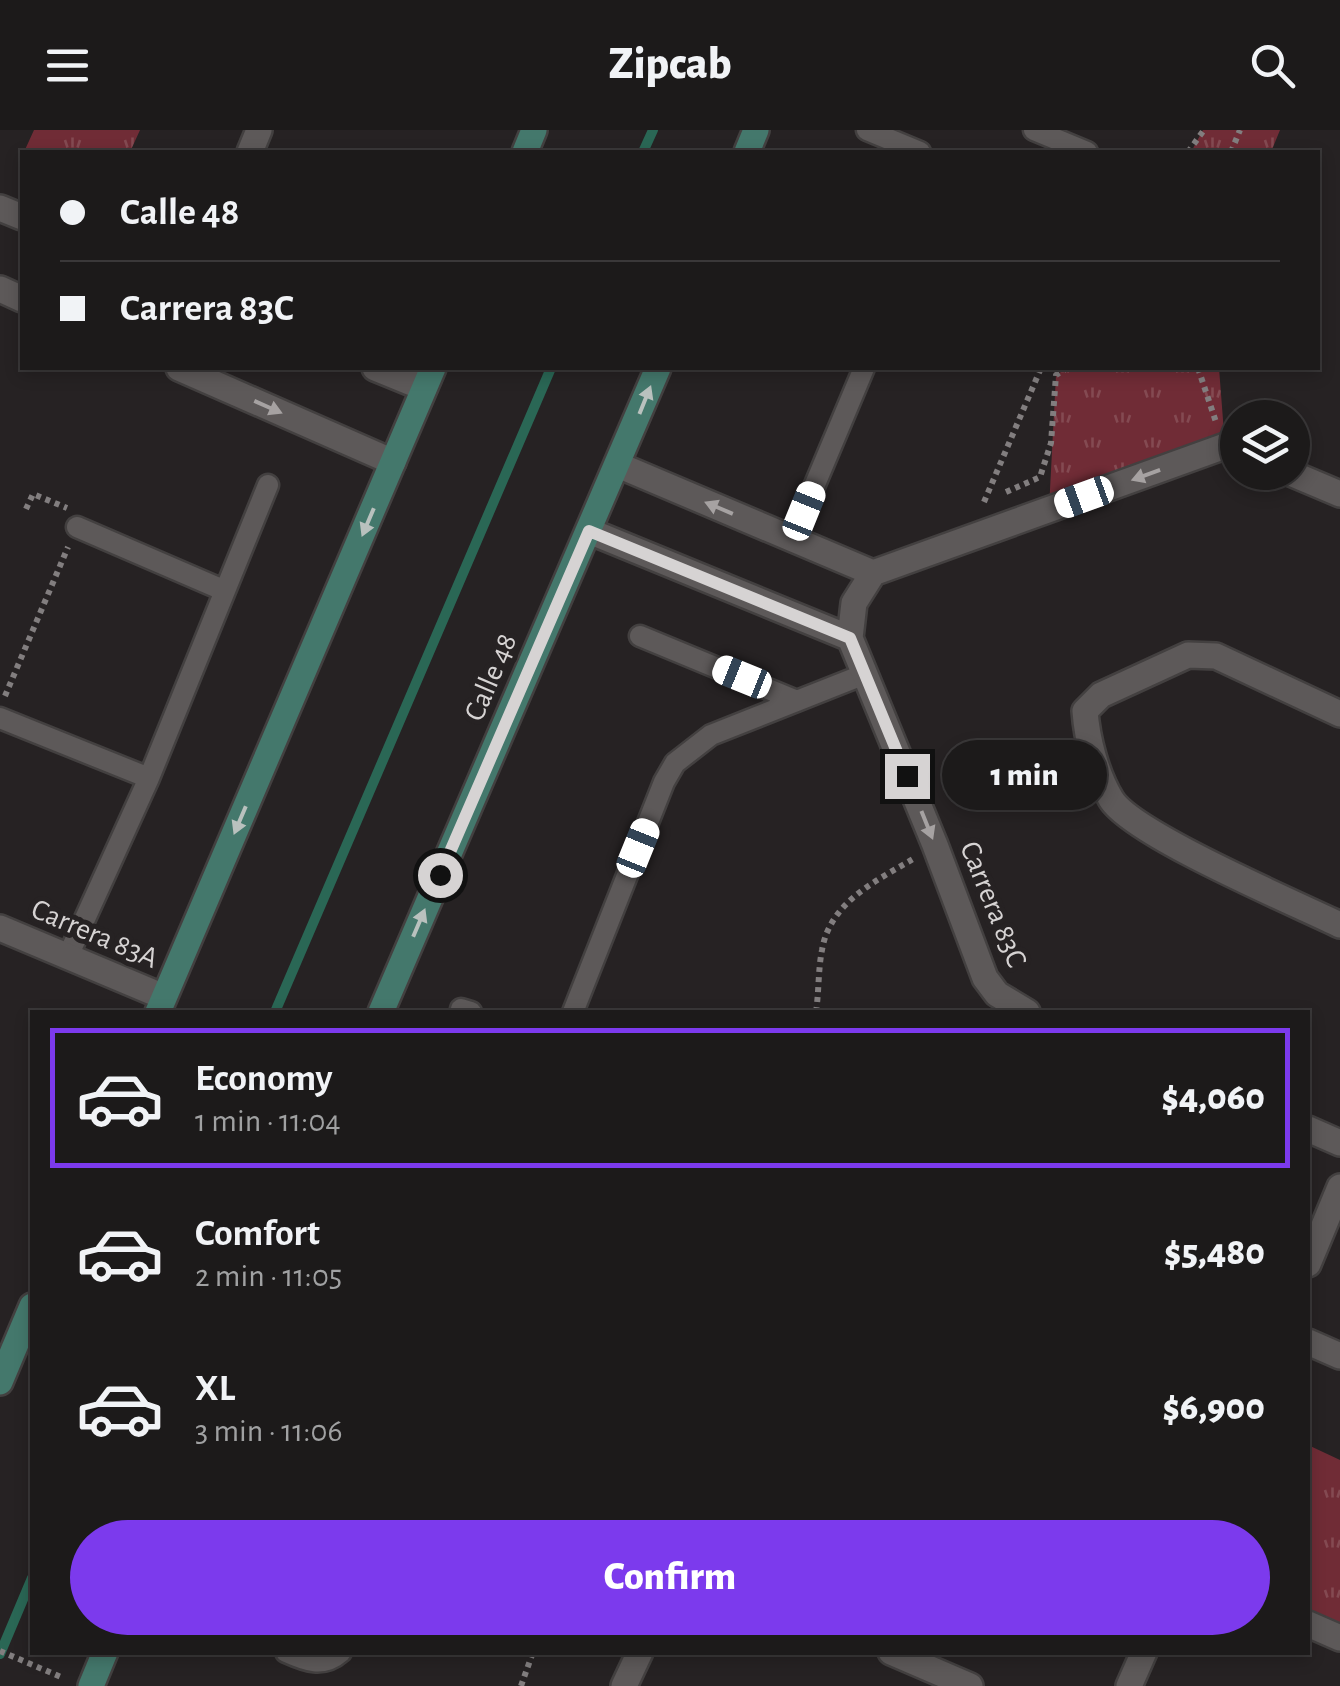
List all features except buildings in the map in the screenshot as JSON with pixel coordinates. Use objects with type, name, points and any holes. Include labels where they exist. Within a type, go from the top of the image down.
[{"type":"main road","name":"Calle 48","points":[[382,1010],[657,370]]},
{"type":"main road","points":[[161,1005],[429,378]]},
{"type":"main road","points":[[0,1382],[30,1311]]},
{"type":"main road","points":[[90,1686],[104,1655]]},
{"type":"street","points":[[183,370],[393,462]]},
{"type":"street","points":[[386,370],[429,378]]},
{"type":"street","points":[[589,531],[850,638],[854,603],[873,573],[1220,453]]},
{"type":"street","points":[[618,466],[873,573]]},
{"type":"street","points":[[1310,481],[1340,494]]},
{"type":"street","name":"Carrera 83C","points":[[850,638],[985,978],[1017,1010]]},
{"type":"street","points":[[1340,714],[1216,656],[1188,655],[1101,694],[1085,711],[1087,736],[1112,801],[1140,827],[1340,925]]},
{"type":"street","name":"Carrera 83A","points":[[0,928],[68,956],[161,1005]]},
{"type":"street","points":[[1310,1259],[1340,1187]]},
{"type":"street","points":[[1310,1343],[1340,1356]]},
{"type":"street","points":[[1310,1625],[1340,1638]]},
{"type":"street","points":[[624,1686],[639,1655]]},
{"type":"street","points":[[899,1655],[970,1686]]},
{"type":"street","points":[[1129,1686],[1143,1655]]},
{"type":"lane","points":[[867,130],[915,150]]},
{"type":"lane","points":[[1034,130],[1082,150]]},
{"type":"lane","points":[[792,539],[863,370]]},
{"type":"lane","points":[[68,956],[149,778],[268,485]]},
{"type":"lane","points":[[77,526],[223,590]]},
{"type":"lane","points":[[640,636],[798,701]]},
{"type":"lane","points":[[575,1010],[664,782],[675,763],[711,735],[865,674]]},
{"type":"lane","points":[[0,718],[149,778]]},
{"type":"lane","points":[[295,1655],[326,1662],[337,1655]]},
{"type":"path","points":[[984,502],[1041,370]]},
{"type":"path","points":[[968,512],[1040,477],[1052,442],[1056,375],[1064,370]]},
{"type":"path","points":[[1199,370],[1220,422]]},
{"type":"path","points":[[0,709],[83,514],[32,494],[26,509]]},
{"type":"path","points":[[816,1010],[822,947],[834,918],[855,894],[935,845]]},
{"type":"path","points":[[0,1651],[61,1677]]},
{"type":"path","points":[[520,1686],[533,1655]]},
{"type":"green space","points":[[34,130],[140,130],[131,150],[25,150]]},
{"type":"green space","points":[[1203,130],[1280,130],[1272,150],[1192,150]]},
{"type":"green space","points":[[1064,370],[1219,370],[1220,448],[1049,509],[1056,375]]},
{"type":"green space","points":[[1310,1446],[1340,1460],[1340,1638],[1310,1625]]},
{"type":"waterway","points":[[644,150],[653,130]]},
{"type":"waterway","points":[[276,1010],[550,370]]},
{"type":"waterway","points":[[0,1654],[30,1583]]},
{"type":"route","points":[[440,875],[589,531],[850,638],[907,776]]}]
